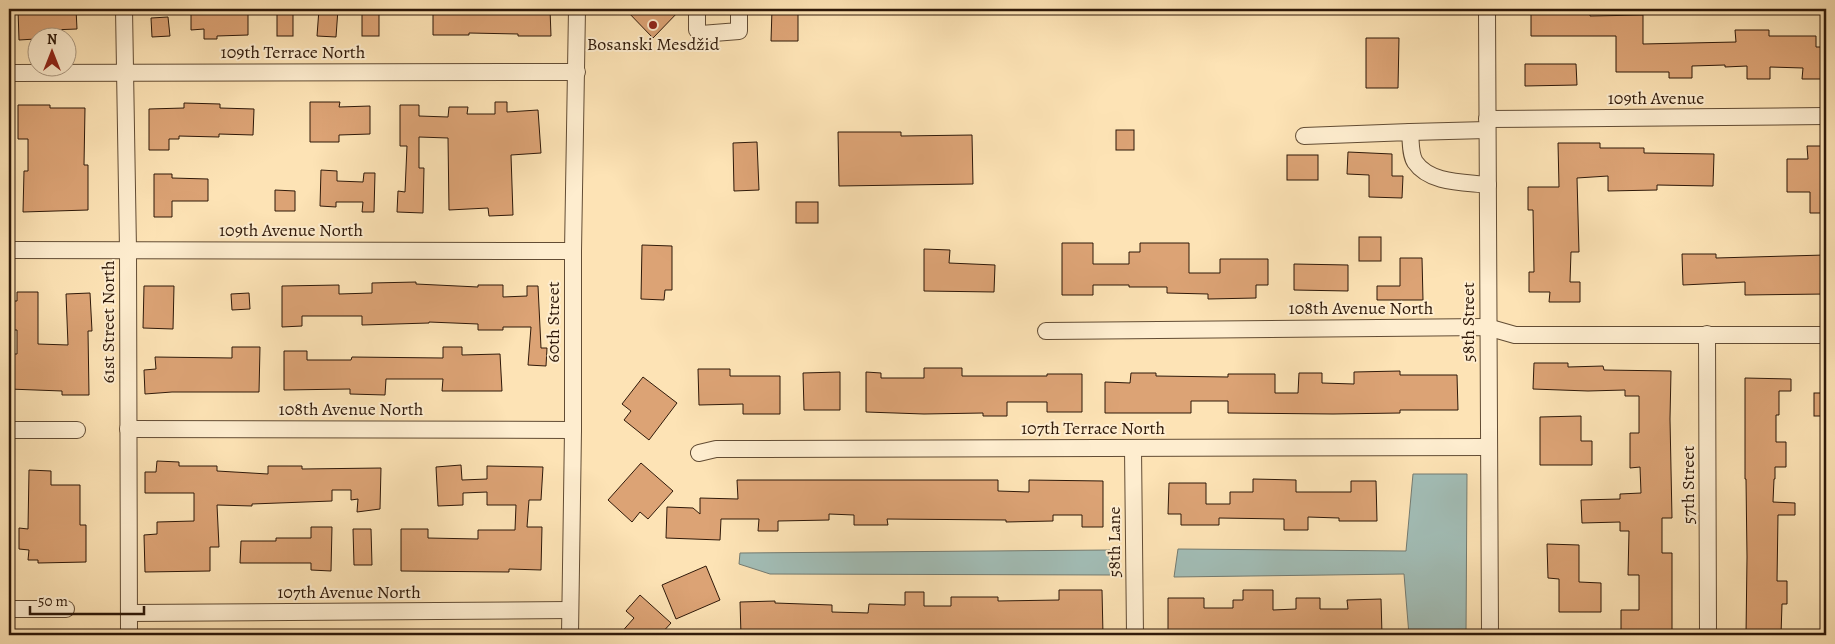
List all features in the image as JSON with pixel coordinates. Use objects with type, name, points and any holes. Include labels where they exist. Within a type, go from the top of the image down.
[{"type":"street","name":"61st Street North","points":[[124,9],[128,250],[129,635]]},
{"type":"street","name":"60th Street","points":[[570,635],[577,9]]},
{"type":"street","points":[[697,9],[697,30],[701,34],[739,31],[739,9]]},
{"type":"street","name":"58th Street","points":[[1487,9],[1487,327],[1490,635]]},
{"type":"street","name":"109th Terrace North","points":[[9,72],[577,72]]},
{"type":"street","name":"109th Avenue","points":[[1304,136],[1410,132],[1487,125],[1826,116]]},
{"type":"street","points":[[1410,132],[1415,162],[1433,177],[1488,185]]},
{"type":"street","name":"109th Avenue North","points":[[9,250],[573,251]]},
{"type":"street","name":"108th Avenue North","points":[[1046,331],[1487,327],[1514,335],[1826,335]]},
{"type":"street","name":"57th Street","points":[[1707,334],[1708,635]]},
{"type":"street","name":"108th Avenue North","points":[[128,429],[573,430]]},
{"type":"street","points":[[9,430],[77,430]]},
{"type":"street","name":"107th Terrace North","points":[[699,453],[716,449],[1488,447]]},
{"type":"street","name":"58th Lane","points":[[1133,448],[1135,635]]},
{"type":"street","points":[[9,610],[66,610]]},
{"type":"street","name":"107th Avenue North","points":[[129,613],[570,610]]},
{"type":"water","points":[[1413,474],[1467,474],[1466,635],[1409,635],[1404,574],[1174,577],[1178,549],[1406,551]]},
{"type":"water","points":[[1110,550],[1112,575],[770,574],[739,564],[740,553]]},
{"type":"building","points":[[18,9],[76,9],[77,28],[28,28],[28,39],[19,40]]},
{"type":"building","points":[[191,9],[248,9],[248,35],[217,36],[217,39],[204,39],[204,29],[191,30]]},
{"type":"building","points":[[277,9],[293,9],[293,36],[277,36]]},
{"type":"building","points":[[319,9],[338,9],[336,37],[317,36]]},
{"type":"building","points":[[362,9],[379,9],[379,36],[362,36]]},
{"type":"building","points":[[433,9],[517,11],[517,9],[550,9],[551,36],[469,33],[469,35],[433,35]]},
{"type":"building","name":"Bosanski Mesdžid","points":[[625,9],[681,9],[653,38]]},
{"type":"building","points":[[772,9],[798,9],[798,41],[771,41]]},
{"type":"building","points":[[1531,9],[1590,9],[1590,16],[1643,15],[1643,44],[1736,42],[1735,30],[1769,30],[1769,36],[1816,36],[1816,47],[1826,47],[1826,79],[1802,79],[1803,68],[1770,67],[1770,79],[1747,79],[1747,66],[1725,67],[1725,65],[1692,66],[1692,78],[1669,78],[1669,72],[1616,72],[1616,36],[1531,36]]},
{"type":"building","points":[[168,17],[170,36],[152,37],[151,18]]},
{"type":"building","points":[[1366,38],[1399,38],[1398,88],[1366,88]]},
{"type":"building","points":[[1525,64],[1576,64],[1577,85],[1525,86]]},
{"type":"building","points":[[310,102],[340,102],[339,107],[370,106],[370,134],[339,135],[339,142],[310,142]]},
{"type":"building","points":[[495,102],[507,102],[507,112],[538,110],[541,153],[511,155],[513,215],[489,216],[488,208],[449,210],[448,138],[419,137],[419,168],[424,168],[423,213],[397,212],[398,191],[405,192],[407,146],[400,146],[400,105],[419,105],[419,116],[448,117],[449,107],[468,107],[467,114],[495,114]]},
{"type":"building","points":[[184,103],[220,104],[220,108],[254,109],[253,135],[219,134],[219,137],[179,136],[179,139],[169,139],[169,150],[149,150],[149,109],[184,108]]},
{"type":"building","points":[[18,105],[50,105],[50,108],[85,108],[84,165],[88,165],[88,210],[23,212],[24,171],[28,171],[28,139],[18,139]]},
{"type":"building","points":[[1116,130],[1134,130],[1134,150],[1116,150]]},
{"type":"building","points":[[838,132],[901,132],[901,136],[972,135],[973,184],[839,186]]},
{"type":"building","points":[[757,142],[759,190],[734,191],[733,143]]},
{"type":"building","points":[[1558,143],[1600,143],[1600,148],[1644,148],[1644,153],[1714,154],[1713,186],[1657,185],[1657,190],[1608,191],[1608,176],[1577,178],[1579,252],[1571,252],[1570,282],[1580,282],[1580,302],[1549,302],[1550,292],[1529,292],[1529,272],[1534,272],[1533,210],[1528,210],[1528,187],[1559,187]]},
{"type":"building","points":[[1807,146],[1826,146],[1826,213],[1810,213],[1810,192],[1787,192],[1787,159],[1808,159]]},
{"type":"building","points":[[1348,152],[1392,154],[1392,176],[1403,176],[1402,198],[1369,197],[1369,175],[1347,174]]},
{"type":"building","points":[[1287,155],[1318,155],[1318,180],[1287,180]]},
{"type":"building","points":[[321,170],[337,171],[337,181],[363,182],[364,173],[375,173],[374,212],[362,212],[363,202],[336,202],[336,207],[320,206]]},
{"type":"building","points":[[154,174],[172,174],[172,178],[208,179],[208,201],[172,201],[172,217],[154,217]]},
{"type":"building","points":[[275,190],[295,191],[295,211],[275,211]]},
{"type":"building","points":[[796,202],[818,202],[818,223],[796,223]]},
{"type":"building","points":[[1359,237],[1381,237],[1381,261],[1359,261]]},
{"type":"building","points":[[1062,243],[1093,243],[1093,264],[1129,264],[1129,252],[1140,252],[1140,243],[1189,243],[1189,273],[1220,273],[1220,259],[1268,259],[1268,285],[1256,285],[1256,298],[1208,299],[1208,294],[1167,293],[1167,287],[1129,287],[1129,285],[1093,285],[1093,295],[1062,295]]},
{"type":"building","points":[[642,245],[672,246],[672,290],[665,290],[664,300],[641,299]]},
{"type":"building","points":[[924,249],[950,250],[949,263],[995,265],[994,292],[924,291]]},
{"type":"building","points":[[1682,254],[1716,254],[1716,258],[1825,255],[1826,294],[1745,295],[1745,282],[1683,285]]},
{"type":"building","points":[[1400,258],[1422,258],[1423,300],[1377,300],[1377,286],[1400,286]]},
{"type":"building","points":[[1294,264],[1348,265],[1348,291],[1294,290]]},
{"type":"building","points":[[416,282],[416,284],[478,287],[478,285],[503,285],[503,297],[527,296],[527,286],[538,286],[541,348],[547,348],[546,366],[528,365],[531,327],[503,327],[503,330],[478,330],[478,324],[429,322],[362,325],[362,316],[302,316],[302,326],[282,327],[282,286],[339,285],[339,294],[372,293],[372,283]]},
{"type":"building","points":[[144,286],[174,286],[173,329],[143,328]]},
{"type":"building","points":[[17,292],[38,292],[38,344],[68,345],[66,294],[90,293],[92,331],[88,331],[89,395],[62,395],[62,391],[9,389],[9,354],[17,354],[17,330],[9,330],[9,301],[17,301]]},
{"type":"building","points":[[249,293],[250,309],[232,310],[231,294]]},
{"type":"building","points":[[232,347],[260,347],[259,392],[172,392],[145,394],[144,370],[156,369],[155,357],[232,358]]},
{"type":"building","points":[[443,347],[462,347],[462,355],[500,354],[502,391],[442,391],[443,379],[386,379],[385,395],[350,394],[350,389],[284,390],[284,351],[307,351],[307,360],[351,360],[352,357],[443,358]]},
{"type":"building","points":[[1534,363],[1568,363],[1568,367],[1603,366],[1604,370],[1671,371],[1672,518],[1662,518],[1662,553],[1672,553],[1672,635],[1621,635],[1621,610],[1639,610],[1639,575],[1628,575],[1629,531],[1620,531],[1620,522],[1582,523],[1581,500],[1620,499],[1620,494],[1641,493],[1640,467],[1630,468],[1630,433],[1639,433],[1639,396],[1625,396],[1625,390],[1533,389]]},
{"type":"building","points":[[924,368],[962,368],[962,376],[1082,374],[1082,412],[1047,412],[1047,402],[1007,402],[1007,416],[983,416],[983,413],[924,414],[866,412],[866,372],[881,373],[881,378],[924,378]]},
{"type":"building","points":[[698,369],[730,369],[730,376],[780,376],[780,414],[743,414],[743,404],[699,405]]},
{"type":"building","points":[[1400,371],[1400,375],[1457,375],[1458,410],[1400,410],[1400,413],[1333,414],[1228,413],[1228,401],[1191,401],[1191,413],[1105,413],[1105,382],[1130,383],[1131,373],[1156,373],[1156,376],[1228,377],[1228,374],[1275,374],[1275,393],[1298,393],[1299,373],[1322,373],[1322,383],[1354,384],[1354,372]]},
{"type":"building","points":[[840,372],[840,410],[804,410],[803,373]]},
{"type":"building","points":[[643,377],[677,403],[649,440],[624,420],[631,411],[622,404]]},
{"type":"building","points":[[1745,378],[1791,379],[1791,391],[1779,391],[1779,415],[1776,415],[1776,442],[1786,442],[1786,467],[1775,467],[1773,502],[1795,503],[1795,515],[1778,515],[1777,581],[1787,581],[1787,604],[1782,604],[1781,635],[1746,635]]},
{"type":"building","points":[[1814,393],[1826,393],[1826,416],[1814,416]]},
{"type":"building","points":[[1581,416],[1581,441],[1592,441],[1592,465],[1540,465],[1540,417]]},
{"type":"building","points":[[157,461],[179,462],[179,466],[217,466],[217,471],[268,474],[268,466],[302,466],[302,469],[381,468],[380,509],[357,512],[358,499],[351,500],[351,490],[332,490],[332,501],[252,504],[252,506],[217,505],[219,547],[210,547],[210,571],[145,572],[144,535],[157,534],[157,522],[194,521],[194,493],[145,493],[145,472],[156,472]]},
{"type":"building","points":[[641,463],[673,491],[648,519],[640,512],[632,522],[608,500]]},
{"type":"building","points":[[461,465],[462,480],[487,479],[487,466],[543,467],[541,500],[529,500],[527,527],[542,527],[541,570],[509,569],[509,572],[401,571],[401,529],[428,529],[428,538],[478,539],[478,530],[515,530],[516,505],[487,505],[487,492],[463,493],[463,505],[438,506],[436,467]]},
{"type":"building","points":[[29,470],[51,471],[51,485],[80,485],[80,525],[86,525],[86,562],[38,563],[38,560],[28,560],[29,550],[19,549],[19,528],[28,529]]},
{"type":"building","points":[[1253,479],[1296,480],[1296,492],[1351,492],[1351,481],[1376,481],[1377,521],[1339,521],[1339,518],[1308,517],[1308,530],[1284,530],[1284,519],[1219,518],[1219,525],[1181,525],[1181,514],[1168,514],[1169,483],[1206,483],[1206,504],[1230,504],[1230,492],[1253,492]]},
{"type":"building","points":[[737,480],[998,480],[998,491],[1029,492],[1029,480],[1103,481],[1103,527],[1082,527],[1082,515],[1053,515],[1053,521],[1006,522],[1006,520],[887,519],[888,525],[854,525],[854,515],[829,514],[829,520],[778,521],[778,531],[758,531],[759,519],[721,519],[720,540],[666,538],[667,507],[693,508],[700,514],[700,498],[738,499]]},
{"type":"building","points":[[311,527],[332,527],[331,571],[311,570],[311,563],[240,563],[241,541],[311,538]]},
{"type":"building","points":[[353,529],[371,529],[372,565],[354,565]]},
{"type":"building","points":[[1547,544],[1579,545],[1579,582],[1601,583],[1601,612],[1559,612],[1559,579],[1548,578]]},
{"type":"building","points":[[706,566],[720,600],[676,619],[662,585]]},
{"type":"building","points":[[1059,590],[1102,590],[1103,635],[962,635],[963,631],[939,630],[939,635],[741,635],[740,602],[775,601],[775,603],[832,605],[832,612],[868,613],[869,604],[905,605],[905,592],[924,592],[924,606],[951,606],[951,597],[998,597],[998,601],[1059,600]]},
{"type":"building","points":[[1243,590],[1273,590],[1273,610],[1296,609],[1296,598],[1320,598],[1320,609],[1348,609],[1347,600],[1381,599],[1382,635],[1285,635],[1285,632],[1253,631],[1253,635],[1168,635],[1168,598],[1204,598],[1204,608],[1233,608],[1233,600],[1243,600]]},
{"type":"building","points":[[640,595],[671,623],[660,635],[619,635],[634,618],[626,611]]},
{"type":"place","name":"Bosanski Mesdžid","points":[[653,25]]}]
